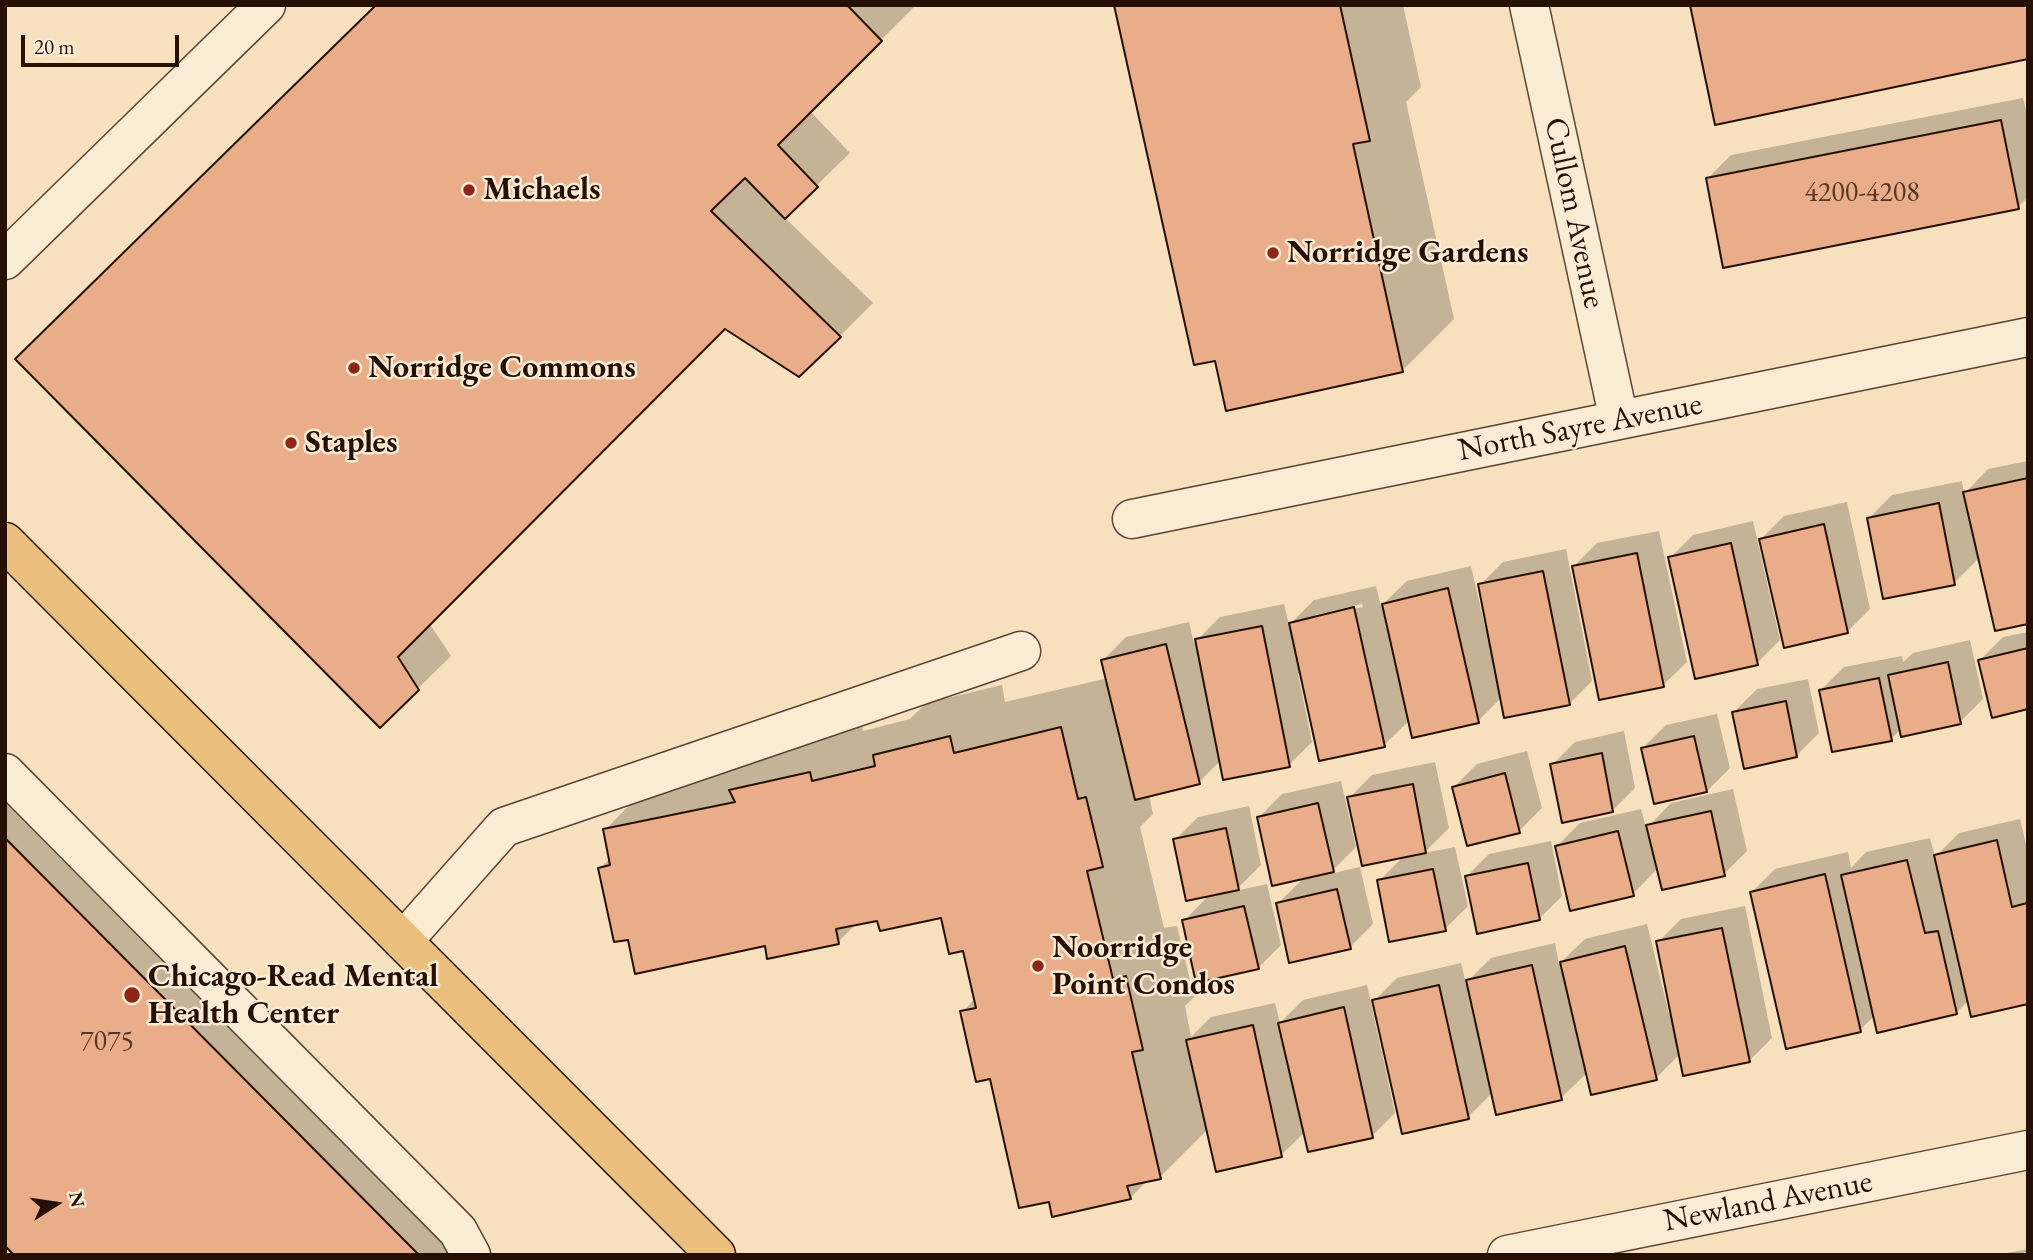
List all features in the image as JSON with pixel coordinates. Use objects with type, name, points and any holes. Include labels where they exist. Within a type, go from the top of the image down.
[{"type":"main road","points":[[5,542],[716,1255]]},
{"type":"street","points":[[5,260],[266,5]]},
{"type":"street","name":"Cullom Avenue","points":[[1529,5],[1619,420]]},
{"type":"street","name":"North Sayre Avenue","points":[[1132,519],[2028,337]]},
{"type":"street","points":[[402,941],[504,827],[1021,652]]},
{"type":"street","points":[[5,773],[458,1231],[471,1255]]},
{"type":"street","name":"Newland Avenue","points":[[1507,1255],[2028,1150]]},
{"type":"building","name":"Norridge Commons","points":[[376,5],[847,5],[882,41],[778,145],[818,187],[785,219],[745,178],[711,211],[841,337],[799,377],[725,329],[398,657],[419,690],[380,728],[15,359]]},
{"type":"building","name":"Norridge Gardens","points":[[1114,5],[1340,5],[1370,141],[1353,144],[1403,372],[1226,411],[1215,361],[1194,365]]},
{"type":"building","points":[[1690,5],[2028,5],[2028,59],[1715,125]]},
{"type":"building","points":[[2001,120],[2019,209],[1723,268],[1706,178]]},
{"type":"building","points":[[2028,478],[2028,624],[1995,631],[1963,492]]},
{"type":"building","points":[[1939,503],[1955,585],[1883,599],[1867,518]]},
{"type":"building","points":[[1824,524],[1848,633],[1784,648],[1759,539]]},
{"type":"building","points":[[1731,543],[1758,665],[1695,679],[1668,557]]},
{"type":"building","points":[[1637,553],[1664,687],[1599,700],[1572,566]]},
{"type":"building","points":[[1543,571],[1570,705],[1504,718],[1478,584]]},
{"type":"building","points":[[1448,588],[1479,723],[1412,738],[1382,604]]},
{"type":"building","points":[[1354,607],[1385,747],[1319,761],[1289,623]]},
{"type":"building","points":[[1262,626],[1290,767],[1223,780],[1195,639]]},
{"type":"building","points":[[1166,644],[1200,784],[1135,800],[1101,660]]},
{"type":"building","points":[[2028,648],[2028,709],[1992,718],[1978,660]]},
{"type":"building","points":[[1948,662],[1961,724],[1901,737],[1888,675]]},
{"type":"building","points":[[1879,678],[1892,741],[1832,752],[1819,690]]},
{"type":"building","points":[[1786,701],[1797,757],[1744,769],[1732,712]]},
{"type":"building","name":"Noorridge Point Condos","points":[[1061,727],[1078,799],[1086,797],[1103,867],[1087,871],[1113,979],[1126,976],[1143,1050],[1132,1052],[1161,1179],[1127,1186],[1131,1199],[1052,1217],[1049,1202],[1019,1208],[990,1079],[976,1082],[960,1011],[976,1008],[963,951],[949,954],[941,918],[880,931],[877,921],[836,929],[839,944],[767,959],[765,946],[635,974],[628,940],[614,942],[598,868],[610,865],[603,829],[735,802],[729,790],[810,772],[812,781],[875,766],[873,755],[950,736],[954,753]]},
{"type":"building","points":[[1694,736],[1707,792],[1654,804],[1641,748]]},
{"type":"building","points":[[1602,753],[1613,812],[1562,823],[1550,764]]},
{"type":"building","points":[[1505,773],[1520,833],[1467,846],[1452,787]]},
{"type":"building","points":[[1413,784],[1426,853],[1362,866],[1347,797]]},
{"type":"building","points":[[1318,803],[1334,872],[1272,886],[1257,817]]},
{"type":"building","points":[[1711,811],[1725,876],[1662,890],[1646,825]]},
{"type":"building","points":[[1226,828],[1239,890],[1186,901],[1173,839]]},
{"type":"building","points":[[1618,831],[1634,896],[1570,911],[1555,846]]},
{"type":"building","name":"Chicago-Read Mental Health Center","points":[[5,838],[419,1255],[14,1255],[5,1246]]},
{"type":"building","points":[[1997,840],[2012,907],[2027,903],[2028,908],[2028,1004],[1971,1017],[1934,855]]},
{"type":"building","points":[[1907,860],[1925,933],[1938,931],[1957,1014],[1877,1033],[1841,875]]},
{"type":"building","points":[[1528,863],[1540,920],[1477,934],[1465,876]]},
{"type":"building","points":[[1433,869],[1446,931],[1389,942],[1377,880]]},
{"type":"building","points":[[1825,874],[1861,1032],[1786,1049],[1750,892]]},
{"type":"building","points":[[1337,889],[1351,949],[1289,963],[1276,903]]},
{"type":"building","points":[[1244,906],[1259,969],[1196,983],[1182,920]]},
{"type":"building","points":[[1722,928],[1750,1062],[1683,1076],[1656,941]]},
{"type":"building","points":[[1625,946],[1657,1080],[1591,1095],[1560,962]]},
{"type":"building","points":[[1532,965],[1562,1100],[1496,1115],[1466,980]]},
{"type":"building","points":[[1439,985],[1469,1119],[1402,1134],[1372,1000]]},
{"type":"building","points":[[1344,1007],[1373,1138],[1308,1152],[1278,1023]]},
{"type":"building","points":[[1253,1025],[1282,1157],[1216,1172],[1186,1040]]},
{"type":"place","name":"Michaels","points":[[469,190]]},
{"type":"place","name":"Norridge Gardens","points":[[1273,253]]},
{"type":"place","name":"Norridge Commons","points":[[354,368]]},
{"type":"place","name":"Staples","points":[[291,443]]},
{"type":"place","name":"Noorridge Point Condos","points":[[1038,966]]},
{"type":"place","name":"Chicago-Read Mental Health Center","points":[[132,995]]}]
